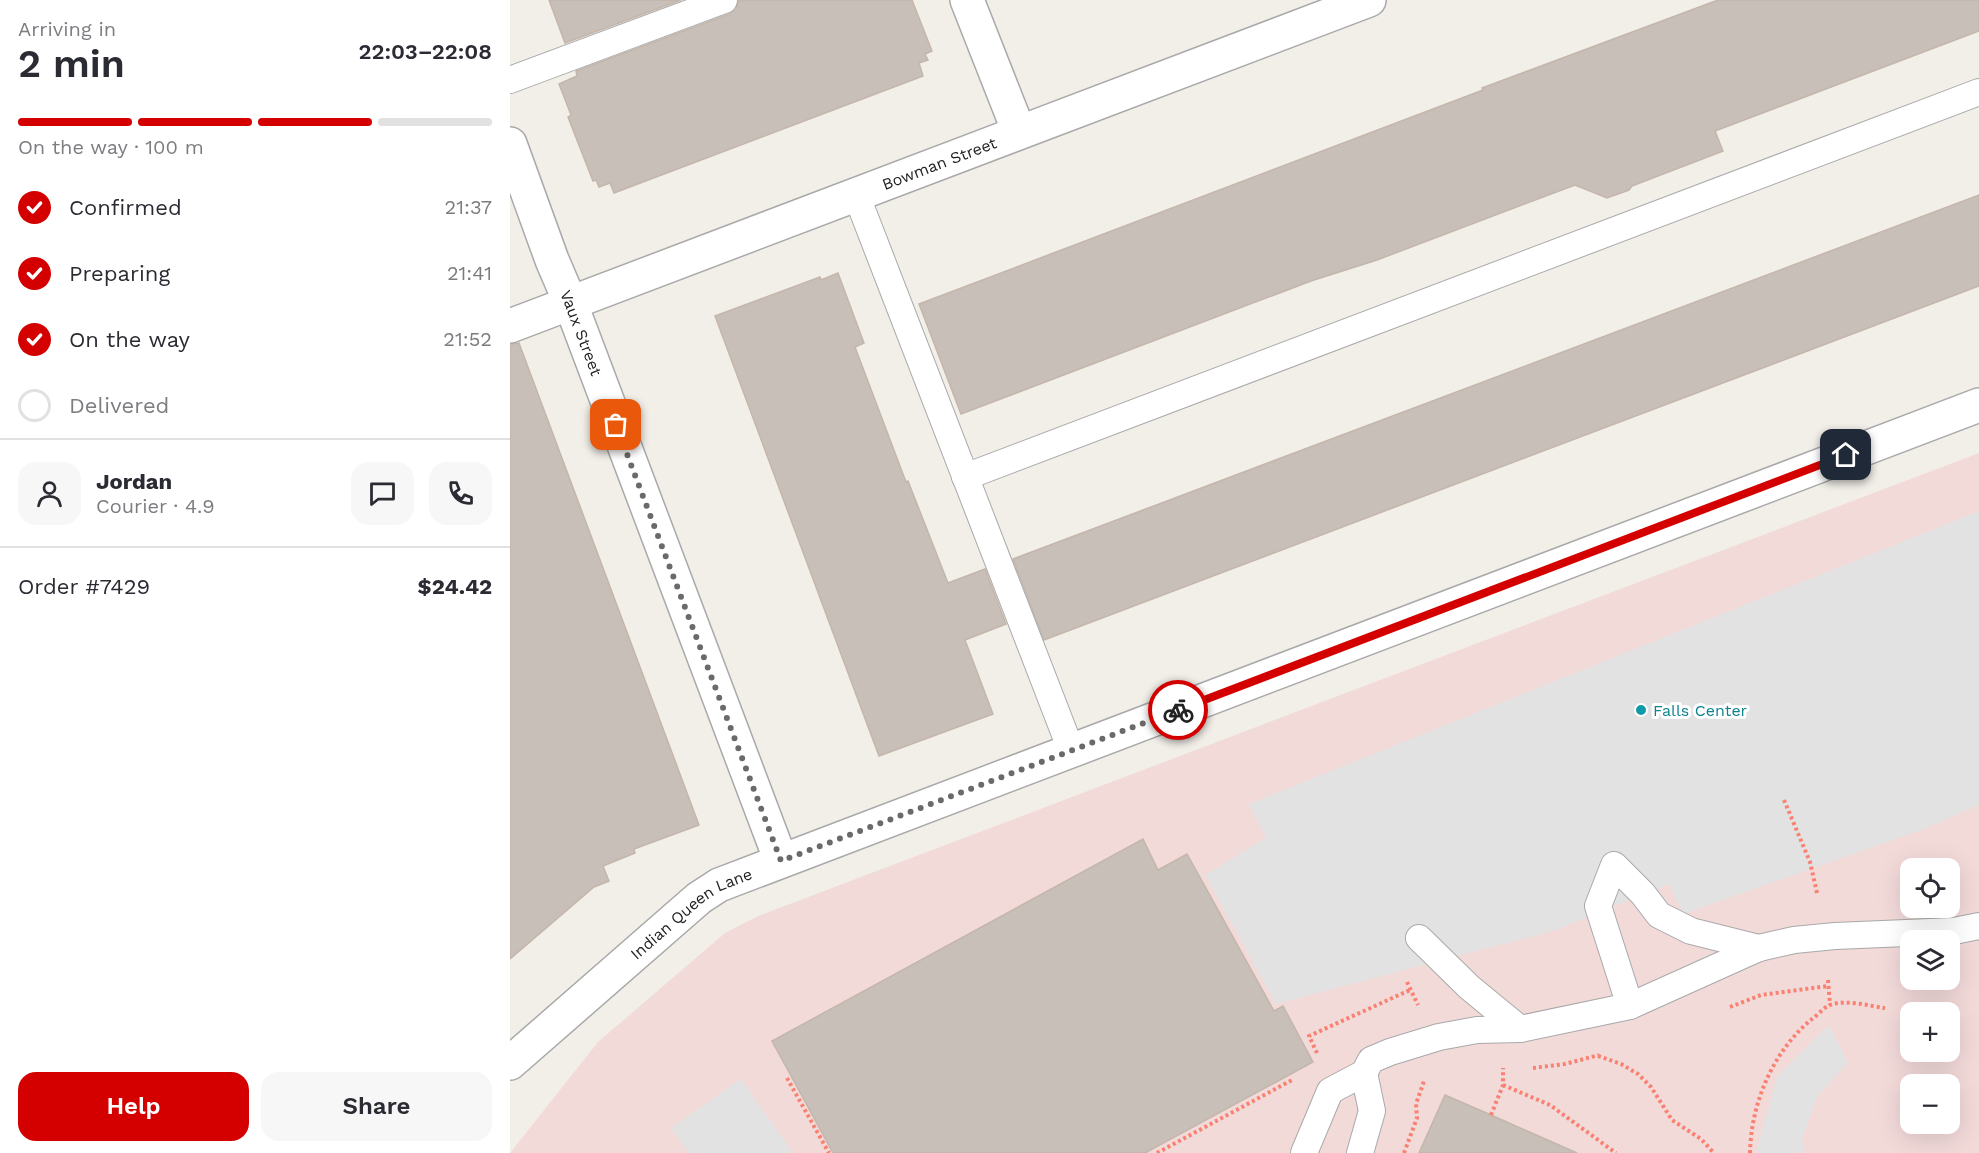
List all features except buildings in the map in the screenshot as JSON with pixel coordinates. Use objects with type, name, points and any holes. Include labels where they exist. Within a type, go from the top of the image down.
[{"type":"street","points":[[966,0],[1019,132]]},
{"type":"street","name":"Bowman Street","points":[[510,326],[1369,0]]},
{"type":"street","name":"Vaux Street","points":[[510,144],[781,861]]},
{"type":"street","name":"Indian Queen Lane","points":[[510,1063],[699,898],[719,885],[1979,405]]},
{"type":"lane","points":[[510,80],[724,0]]},
{"type":"lane","points":[[965,477],[1979,92]]},
{"type":"lane","points":[[856,194],[1071,750]]},
{"type":"lane","points":[[1630,1006],[1598,906],[1614,864],[1643,894],[1659,915],[1691,931],[1759,948]]},
{"type":"lane","points":[[1304,1153],[1330,1091],[1364,1073],[1371,1060],[1390,1052],[1439,1037],[1477,1030],[1520,1029],[1630,1006],[1759,948],[1794,939],[1954,931],[1979,926]]},
{"type":"lane","points":[[1419,938],[1469,987],[1520,1029]]},
{"type":"lane","points":[[1360,1153],[1372,1111],[1364,1073]]},
{"type":"path","points":[[1784,800],[1810,862],[1817,893]]},
{"type":"path","points":[[1828,980],[1830,1005]]},
{"type":"path","points":[[1321,1060],[1309,1036],[1410,990]]},
{"type":"path","points":[[1750,1153],[1753,1120],[1770,1072],[1789,1044],[1807,1024],[1830,1005],[1885,1008]]},
{"type":"path","points":[[1597,1055],[1622,1064],[1638,1074],[1651,1087],[1672,1120],[1701,1139],[1714,1153]]},
{"type":"path","points":[[1491,1115],[1503,1085],[1503,1067]]},
{"type":"path","points":[[1157,1153],[1296,1077]]},
{"type":"path","points":[[787,1078],[828,1153]]},
{"type":"path","points":[[1503,1085],[1550,1105],[1616,1153]]},
{"type":"shaded area","name":"Falls Center","points":[[1979,453],[1979,1153],[510,1153],[598,1042],[725,933],[758,916]]},
{"type":"shaded area","points":[[1979,511],[1979,805],[1924,829],[1683,914],[1669,884],[1553,931],[1276,1004],[1205,875],[1266,838],[1249,804]]},
{"type":"shaded area","points":[[1829,1025],[1848,1063],[1818,1095],[1802,1138],[1804,1153],[1756,1153],[1777,1077]]},
{"type":"shaded area","points":[[741,1079],[793,1153],[689,1153],[671,1128]]},
{"type":"way so far","points":[[616,425],[781,861],[1178,710]]},
{"type":"place","name":"Falls Center","points":[[1641,710]]},
{"type":"route","points":[[1178,710],[1846,455]]}]
